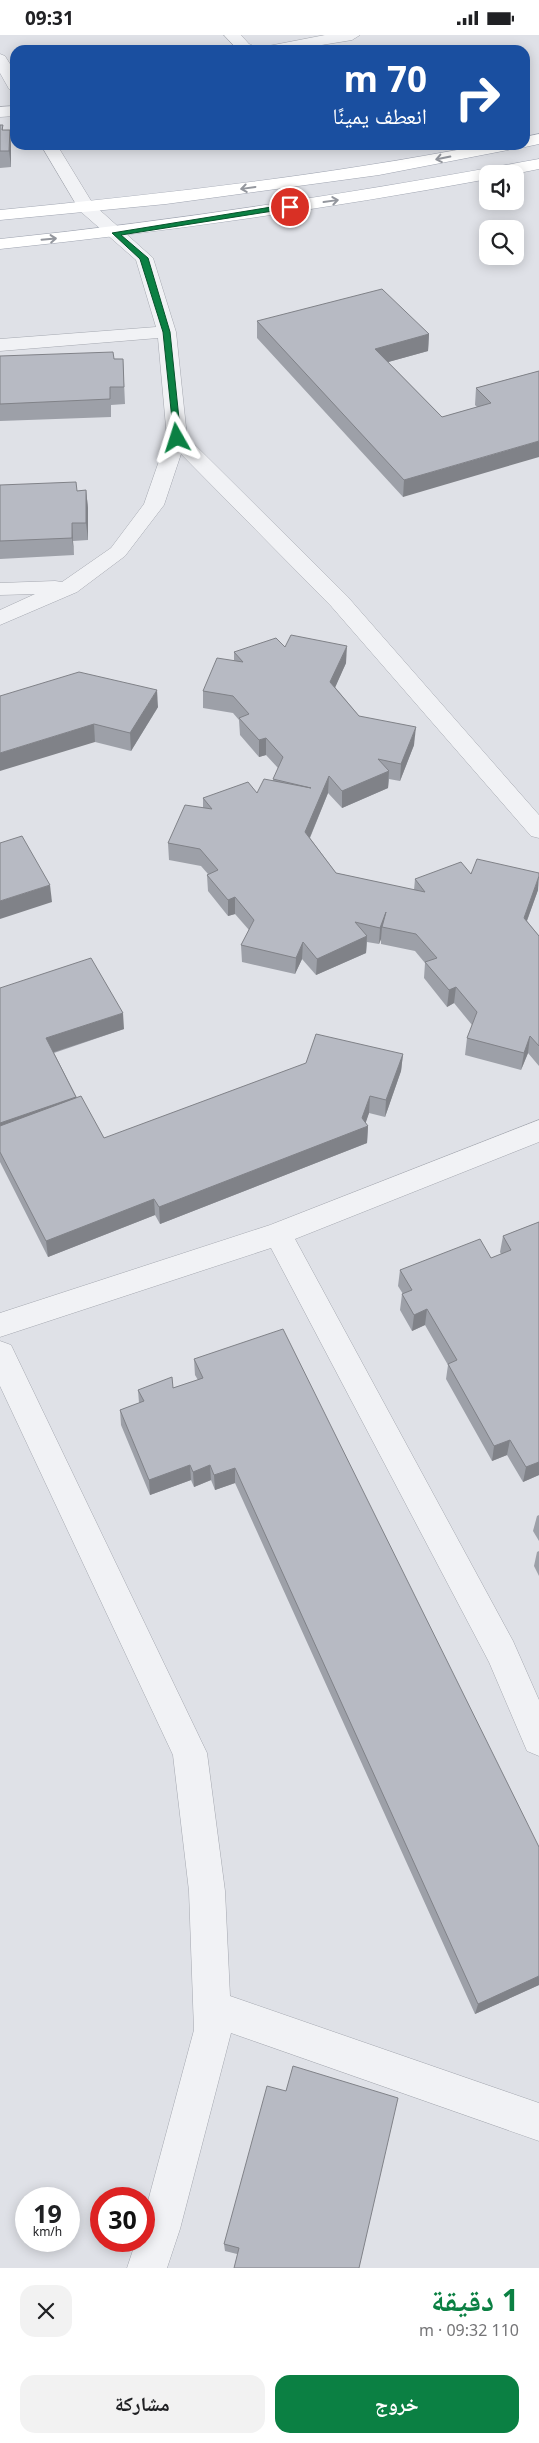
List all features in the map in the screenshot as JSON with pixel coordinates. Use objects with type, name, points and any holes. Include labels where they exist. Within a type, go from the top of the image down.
[{"type":"main road","points":[[0,215],[166,199],[379,170],[482,150]]},
{"type":"main road","points":[[0,244],[115,233],[385,193],[539,164]]},
{"type":"street","points":[[232,35],[242,45]]},
{"type":"street","points":[[293,45],[352,35]]},
{"type":"street","points":[[0,59],[10,77]]},
{"type":"street","points":[[0,617],[69,587],[118,552],[154,505],[177,438],[166,332],[144,258],[86,207],[52,150]]},
{"type":"street","points":[[0,345],[166,332]]},
{"type":"street","points":[[177,438],[339,601],[539,830]]},
{"type":"street","points":[[0,589],[69,587]]},
{"type":"street","points":[[0,1325],[278,1234],[539,1131]]},
{"type":"street","points":[[278,1234],[501,1652],[539,1739]]},
{"type":"street","points":[[0,1354],[190,1753],[207,1891],[213,2030],[160,2229],[147,2268]]},
{"type":"street","points":[[212,2008],[539,2122]]},
{"type":"building","points":[[0,125],[3,125],[2,130],[10,130],[9,151],[0,151]]},
{"type":"building","points":[[382,289],[429,334],[375,349],[442,417],[491,403],[476,388],[539,371],[539,441],[404,480],[257,321]]},
{"type":"building","points":[[113,352],[114,359],[123,359],[124,387],[110,387],[110,399],[0,404],[0,356]]},
{"type":"building","points":[[76,482],[77,491],[86,490],[86,523],[72,523],[72,538],[0,541],[0,485]]},
{"type":"building","points":[[291,635],[347,646],[330,682],[359,716],[416,727],[401,764],[378,759],[389,771],[342,791],[329,776],[305,832],[336,873],[425,892],[415,879],[461,862],[471,874],[477,859],[539,873],[524,918],[539,936],[539,1046],[530,1036],[524,1053],[467,1038],[477,1012],[456,987],[449,990],[425,962],[437,958],[416,934],[382,927],[386,912],[380,928],[355,922],[367,936],[317,959],[303,942],[296,958],[241,945],[254,920],[235,897],[228,900],[207,875],[218,870],[200,849],[168,843],[185,805],[212,809],[203,798],[248,782],[257,793],[264,779],[311,788],[273,779],[283,757],[266,738],[259,740],[239,718],[249,714],[233,696],[203,691],[217,658],[243,662],[234,652],[276,638],[285,647]]},
{"type":"building","points":[[79,672],[157,690],[130,733],[94,724],[0,753],[0,696]]},
{"type":"building","points":[[22,836],[50,885],[0,901],[0,843]]},
{"type":"building","points":[[91,958],[123,1013],[46,1038],[76,1097],[0,1123],[0,988]]},
{"type":"building","points":[[316,1034],[403,1054],[386,1100],[370,1096],[362,1118],[368,1126],[159,1207],[154,1199],[46,1241],[0,1152],[0,1126],[81,1096],[104,1138],[306,1063]]},
{"type":"building","points":[[539,1222],[539,1462],[526,1467],[510,1440],[494,1446],[448,1364],[457,1360],[427,1309],[414,1315],[402,1294],[412,1290],[400,1270],[480,1239],[491,1258],[511,1250],[503,1236]]},
{"type":"building","points":[[283,1329],[539,1847],[539,1976],[478,2004],[235,1468],[214,1475],[210,1465],[193,1472],[190,1465],[149,1480],[120,1410],[144,1401],[138,1390],[172,1377],[173,1388],[203,1378],[194,1359]]},
{"type":"building","points":[[293,2066],[398,2098],[359,2268],[234,2268],[239,2248],[224,2244],[267,2086],[286,2091]]},
{"type":"route","points":[[177,438],[166,332],[162,317],[144,258],[115,233],[290,207]]}]
